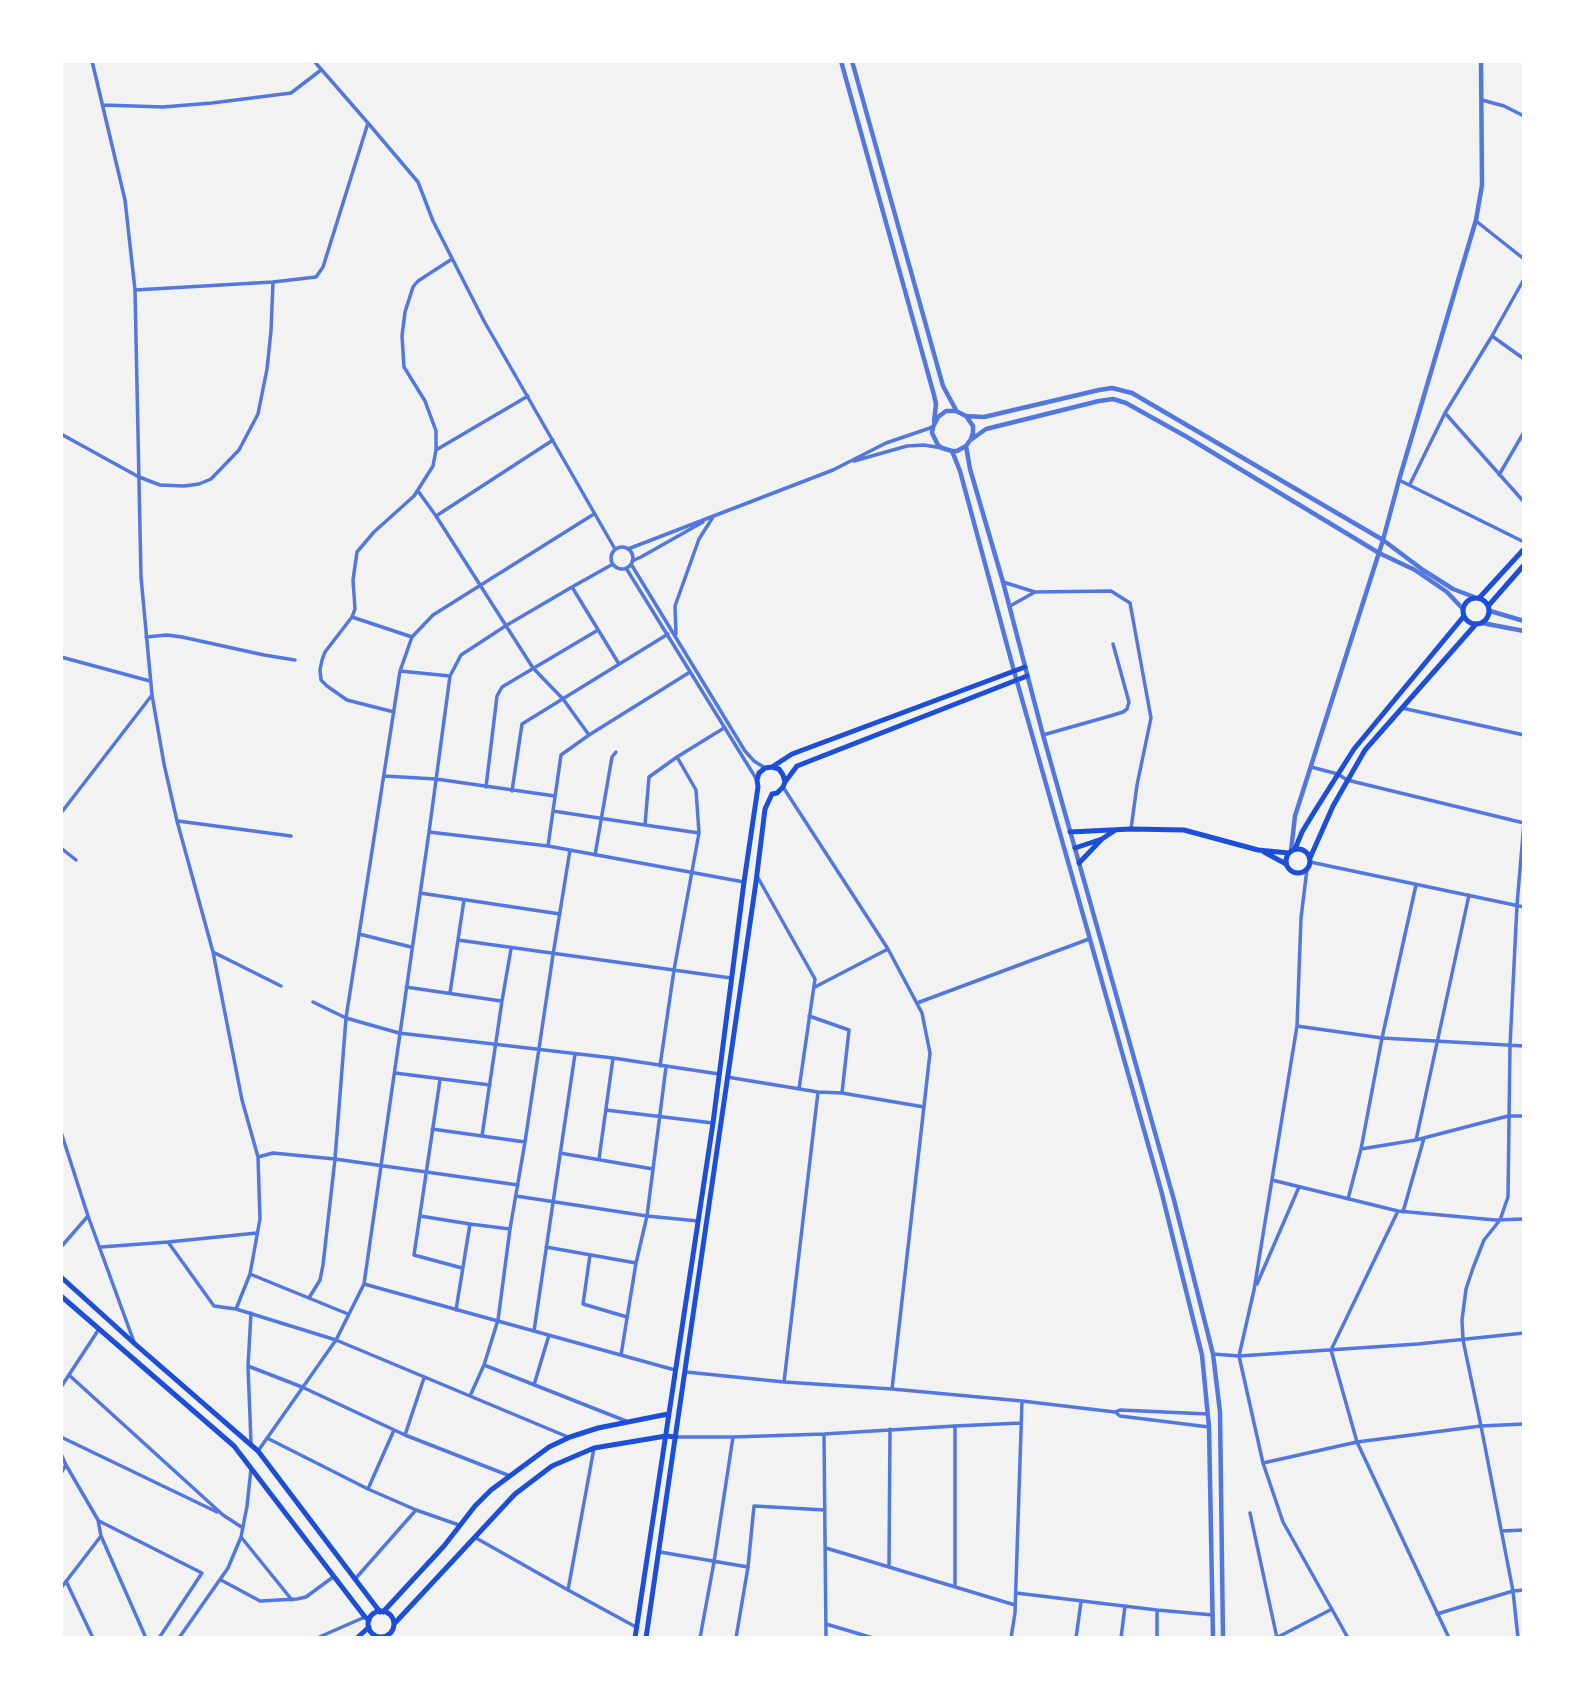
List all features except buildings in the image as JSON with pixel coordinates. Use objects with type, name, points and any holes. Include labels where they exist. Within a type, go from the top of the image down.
[{"type":"main road","points":[[1286,864],[1302,832],[1354,749],[1464,613],[1465,604],[1477,597],[1524,550]]},
{"type":"main road","points":[[1489,608],[1524,565]]},
{"type":"main road","points":[[1070,832],[1184,830],[1258,850],[1286,864],[1293,872],[1301,873],[1307,869],[1333,806],[1365,750],[1479,623],[1488,618],[1489,608],[1485,600],[1477,597]]},
{"type":"main road","points":[[1464,613],[1469,622],[1479,623]]},
{"type":"main road","points":[[635,1638],[713,1124],[760,773],[792,754],[1025,667]]},
{"type":"main road","points":[[758,783],[763,792],[777,793],[797,766],[1027,676]]},
{"type":"main road","points":[[769,767],[779,769],[784,785]]},
{"type":"main road","points":[[646,1638],[765,809],[772,794]]},
{"type":"main road","points":[[1079,863],[1102,839],[1114,831]]},
{"type":"main road","points":[[1075,848],[1102,839]]},
{"type":"main road","points":[[1258,850],[1302,850],[1308,854],[1310,860]]},
{"type":"main road","points":[[61,1278],[251,1443],[382,1612],[392,1618],[398,1638]]},
{"type":"main road","points":[[61,1296],[234,1446],[335,1575],[373,1633],[380,1637],[390,1633],[475,1537],[515,1494],[533,1479],[560,1462],[594,1448],[666,1436],[676,1437]]},
{"type":"main road","points":[[675,1370],[686,1372]]},
{"type":"main road","points":[[357,1638],[373,1614],[382,1612],[444,1546],[491,1490],[550,1447],[570,1437],[626,1421],[668,1414]]},
{"type":"street","points":[[92,61],[125,200],[135,290],[141,577],[152,695],[177,821],[213,952],[242,1100],[258,1157],[260,1219],[250,1274],[236,1309]]},
{"type":"street","points":[[314,61],[418,182],[433,221],[484,321],[615,550]]},
{"type":"street","points":[[841,61],[934,395],[934,439],[942,449]]},
{"type":"street","points":[[852,61],[943,386],[956,411]]},
{"type":"street","points":[[1292,851],[1295,816],[1383,540],[1476,220],[1482,185],[1481,61]]},
{"type":"street","points":[[103,105],[163,107],[291,93],[321,70]]},
{"type":"street","points":[[1482,100],[1504,106],[1524,116]]},
{"type":"street","points":[[135,290],[273,282],[316,276],[323,267],[368,122]]},
{"type":"street","points":[[1476,220],[1524,259]]},
{"type":"street","points":[[394,712],[347,700],[321,680],[320,670],[326,652],[352,617],[355,608],[353,580],[357,552],[374,532],[414,496],[433,466],[436,431],[425,401],[404,367],[402,336],[405,312],[413,286],[452,259]]},
{"type":"street","points":[[1410,484],[1445,413],[1524,279]]},
{"type":"street","points":[[61,434],[139,477],[160,485],[184,486],[211,479],[239,450],[258,414],[270,343],[273,282]]},
{"type":"street","points":[[1492,336],[1524,359]]},
{"type":"street","points":[[628,549],[822,474],[886,443],[933,425],[942,413],[956,411],[984,417],[1099,390],[1121,389],[1196,429],[1383,540],[1453,589],[1477,597]]},
{"type":"street","points":[[436,450],[528,396]]},
{"type":"street","points":[[845,463],[908,446],[924,445],[952,451],[962,449],[985,429],[1099,401],[1126,402],[1379,553],[1415,570],[1447,592],[1464,613]]},
{"type":"street","points":[[1445,413],[1524,502]]},
{"type":"street","points":[[966,415],[973,426],[971,439]]},
{"type":"street","points":[[1499,475],[1524,432]]},
{"type":"street","points":[[436,516],[553,440]]},
{"type":"street","points":[[966,446],[970,470],[1043,735],[1174,1200],[1213,1354],[1220,1413],[1223,1638]]},
{"type":"street","points":[[952,451],[960,471],[1016,680],[1161,1190],[1202,1355],[1209,1427],[1213,1638]]},
{"type":"street","points":[[1399,480],[1524,542]]},
{"type":"street","points":[[417,490],[533,668],[563,699],[589,735]]},
{"type":"street","points":[[309,1297],[320,1280],[323,1265],[335,1159],[346,1018],[400,671],[412,637],[433,615],[594,514]]},
{"type":"street","points":[[714,516],[632,562],[626,568],[613,565],[611,558],[618,547],[631,551],[632,562],[745,751],[754,761],[769,767]]},
{"type":"street","points":[[676,637],[675,606],[699,539],[714,516]]},
{"type":"street","points":[[258,1451],[336,1340],[364,1284],[450,676],[461,655],[507,625],[613,565]]},
{"type":"street","points":[[626,568],[758,783]]},
{"type":"street","points":[[1003,582],[1035,592],[1111,590],[1130,603],[1151,718],[1131,829]]},
{"type":"street","points":[[572,587],[619,664]]},
{"type":"street","points":[[1009,606],[1035,592]]},
{"type":"street","points":[[1489,608],[1524,621]]},
{"type":"street","points":[[352,617],[412,637]]},
{"type":"street","points":[[1479,623],[1524,631]]},
{"type":"street","points":[[486,787],[497,696],[502,687],[598,630]]},
{"type":"street","points":[[512,791],[522,724],[668,634]]},
{"type":"street","points":[[146,637],[182,637],[295,660]]},
{"type":"street","points":[[1043,735],[1125,710],[1129,702],[1113,644]]},
{"type":"street","points":[[62,658],[150,681]]},
{"type":"street","points":[[400,671],[450,676]]},
{"type":"street","points":[[548,846],[561,755],[690,672]]},
{"type":"street","points":[[61,813],[152,695]]},
{"type":"street","points":[[1402,708],[1524,735]]},
{"type":"street","points":[[645,825],[649,777],[724,728]]},
{"type":"street","points":[[595,855],[615,752]]},
{"type":"street","points":[[660,1066],[699,833],[696,790],[677,757]]},
{"type":"street","points":[[1311,767],[1338,774],[1347,780],[1524,823],[1510,1046],[1508,1197],[1500,1220],[1484,1240],[1465,1289],[1462,1320],[1463,1340],[1513,1591],[1518,1638]]},
{"type":"street","points":[[384,776],[436,779],[555,796]]},
{"type":"street","points":[[784,785],[887,949],[917,1003],[922,1013],[930,1053],[892,1389]]},
{"type":"street","points":[[553,811],[699,833]]},
{"type":"street","points":[[177,821],[291,836]]},
{"type":"street","points":[[429,832],[548,846],[744,882]]},
{"type":"street","points":[[1061,835],[1070,832]]},
{"type":"street","points":[[61,848],[76,860]]},
{"type":"street","points":[[1065,851],[1075,848]]},
{"type":"street","points":[[470,1396],[484,1365],[498,1320],[570,850]]},
{"type":"street","points":[[1310,860],[1524,907]]},
{"type":"street","points":[[1307,869],[1301,918],[1297,1026],[1254,1290],[1239,1356],[1263,1463],[1283,1522],[1348,1638]]},
{"type":"street","points":[[757,876],[815,979],[799,1089]]},
{"type":"street","points":[[1348,1199],[1361,1149],[1416,885]]},
{"type":"street","points":[[419,893],[560,914]]},
{"type":"street","points":[[1416,1140],[1469,895]]},
{"type":"street","points":[[450,993],[464,900]]},
{"type":"street","points":[[359,934],[411,947]]},
{"type":"street","points":[[917,1003],[1089,939]]},
{"type":"street","points":[[458,940],[731,978]]},
{"type":"street","points":[[482,1136],[511,948]]},
{"type":"street","points":[[814,987],[887,949]]},
{"type":"street","points":[[213,952],[281,986]]},
{"type":"street","points":[[406,987],[502,1001]]},
{"type":"street","points":[[313,1002],[346,1018],[399,1033],[612,1058],[719,1074]]},
{"type":"street","points":[[809,1016],[849,1030],[842,1093]]},
{"type":"street","points":[[1297,1026],[1382,1038],[1524,1046]]},
{"type":"street","points":[[534,1331],[575,1054]]},
{"type":"street","points":[[599,1159],[612,1058]]},
{"type":"street","points":[[621,1355],[646,1216],[666,1067]]},
{"type":"street","points":[[394,1073],[490,1085]]},
{"type":"street","points":[[727,1077],[924,1107]]},
{"type":"street","points":[[440,1080],[414,1255],[462,1268]]},
{"type":"street","points":[[784,1382],[818,1091]]},
{"type":"street","points":[[606,1110],[713,1124]]},
{"type":"street","points":[[1361,1149],[1416,1140],[1508,1116],[1524,1116]]},
{"type":"street","points":[[432,1129],[525,1142]]},
{"type":"street","points":[[61,1132],[135,1344]]},
{"type":"street","points":[[1424,1138],[1401,1211],[1331,1350],[1357,1442],[1449,1638]]},
{"type":"street","points":[[258,1157],[273,1153],[335,1159],[518,1185]]},
{"type":"street","points":[[560,1153],[653,1169]]},
{"type":"street","points":[[1272,1180],[1401,1211],[1500,1220],[1524,1219]]},
{"type":"street","points":[[1254,1290],[1300,1187]]},
{"type":"street","points":[[516,1196],[646,1216],[698,1221]]},
{"type":"street","points":[[61,1247],[89,1216]]},
{"type":"street","points":[[421,1216],[510,1229]]},
{"type":"street","points":[[456,1310],[470,1224]]},
{"type":"street","points":[[101,1247],[257,1233]]},
{"type":"street","points":[[168,1242],[215,1306],[251,1313],[336,1340],[570,1437]]},
{"type":"street","points":[[546,1247],[636,1263]]},
{"type":"street","points":[[590,1255],[583,1304],[627,1317]]},
{"type":"street","points":[[250,1274],[348,1314]]},
{"type":"street","points":[[364,1284],[675,1370]]},
{"type":"street","points":[[251,1313],[248,1366],[251,1443]]},
{"type":"street","points":[[61,1387],[99,1329]]},
{"type":"street","points":[[1202,1355],[1239,1356],[1524,1334]]},
{"type":"street","points":[[534,1385],[550,1335]]},
{"type":"street","points":[[484,1365],[626,1421]]},
{"type":"street","points":[[248,1366],[302,1387],[405,1435],[510,1476]]},
{"type":"street","points":[[686,1372],[1022,1401],[1115,1412],[1220,1413]]},
{"type":"street","points":[[69,1375],[223,1515]]},
{"type":"street","points":[[405,1435],[424,1378]]},
{"type":"street","points":[[1011,1638],[1016,1593],[1022,1401]]},
{"type":"street","points":[[1115,1412],[1120,1416],[1220,1426]]},
{"type":"street","points":[[676,1437],[824,1434],[1021,1423]]},
{"type":"street","points":[[1263,1463],[1357,1442],[1481,1426],[1524,1424]]},
{"type":"street","points":[[955,1586],[956,1426]]},
{"type":"street","points":[[889,1566],[890,1429]]},
{"type":"street","points":[[368,1489],[394,1430]]},
{"type":"street","points":[[824,1434],[826,1638]]},
{"type":"street","points":[[61,1437],[223,1515],[243,1528]]},
{"type":"street","points":[[700,1638],[733,1437]]},
{"type":"street","points":[[266,1438],[368,1489],[459,1525]]},
{"type":"street","points":[[568,1590],[594,1448]]},
{"type":"street","points":[[61,1454],[97,1520],[101,1536],[146,1638]]},
{"type":"street","points":[[61,1473],[66,1465]]},
{"type":"street","points":[[179,1638],[228,1568],[241,1537],[251,1467]]},
{"type":"street","points":[[736,1638],[748,1567],[754,1506],[825,1510]]},
{"type":"street","points":[[356,1578],[416,1510]]},
{"type":"street","points":[[1250,1513],[1278,1638],[1332,1609]]},
{"type":"street","points":[[97,1520],[202,1573],[159,1638]]},
{"type":"street","points":[[1502,1531],[1524,1530]]},
{"type":"street","points":[[61,1588],[101,1536]]},
{"type":"street","points":[[241,1537],[292,1600]]},
{"type":"street","points":[[475,1537],[636,1627]]},
{"type":"street","points":[[825,1548],[1015,1605]]},
{"type":"street","points":[[660,1552],[748,1567]]},
{"type":"street","points":[[221,1580],[260,1601],[292,1600],[306,1597],[335,1575]]},
{"type":"street","points":[[66,1581],[93,1638]]},
{"type":"street","points":[[1437,1614],[1524,1590]]},
{"type":"street","points":[[1016,1593],[1213,1615]]},
{"type":"street","points":[[1076,1638],[1081,1601]]},
{"type":"street","points":[[1121,1638],[1125,1606]]},
{"type":"street","points":[[1157,1610],[1157,1638]]},
{"type":"street","points":[[317,1638],[368,1622]]},
{"type":"street","points":[[826,1624],[873,1638]]}]
